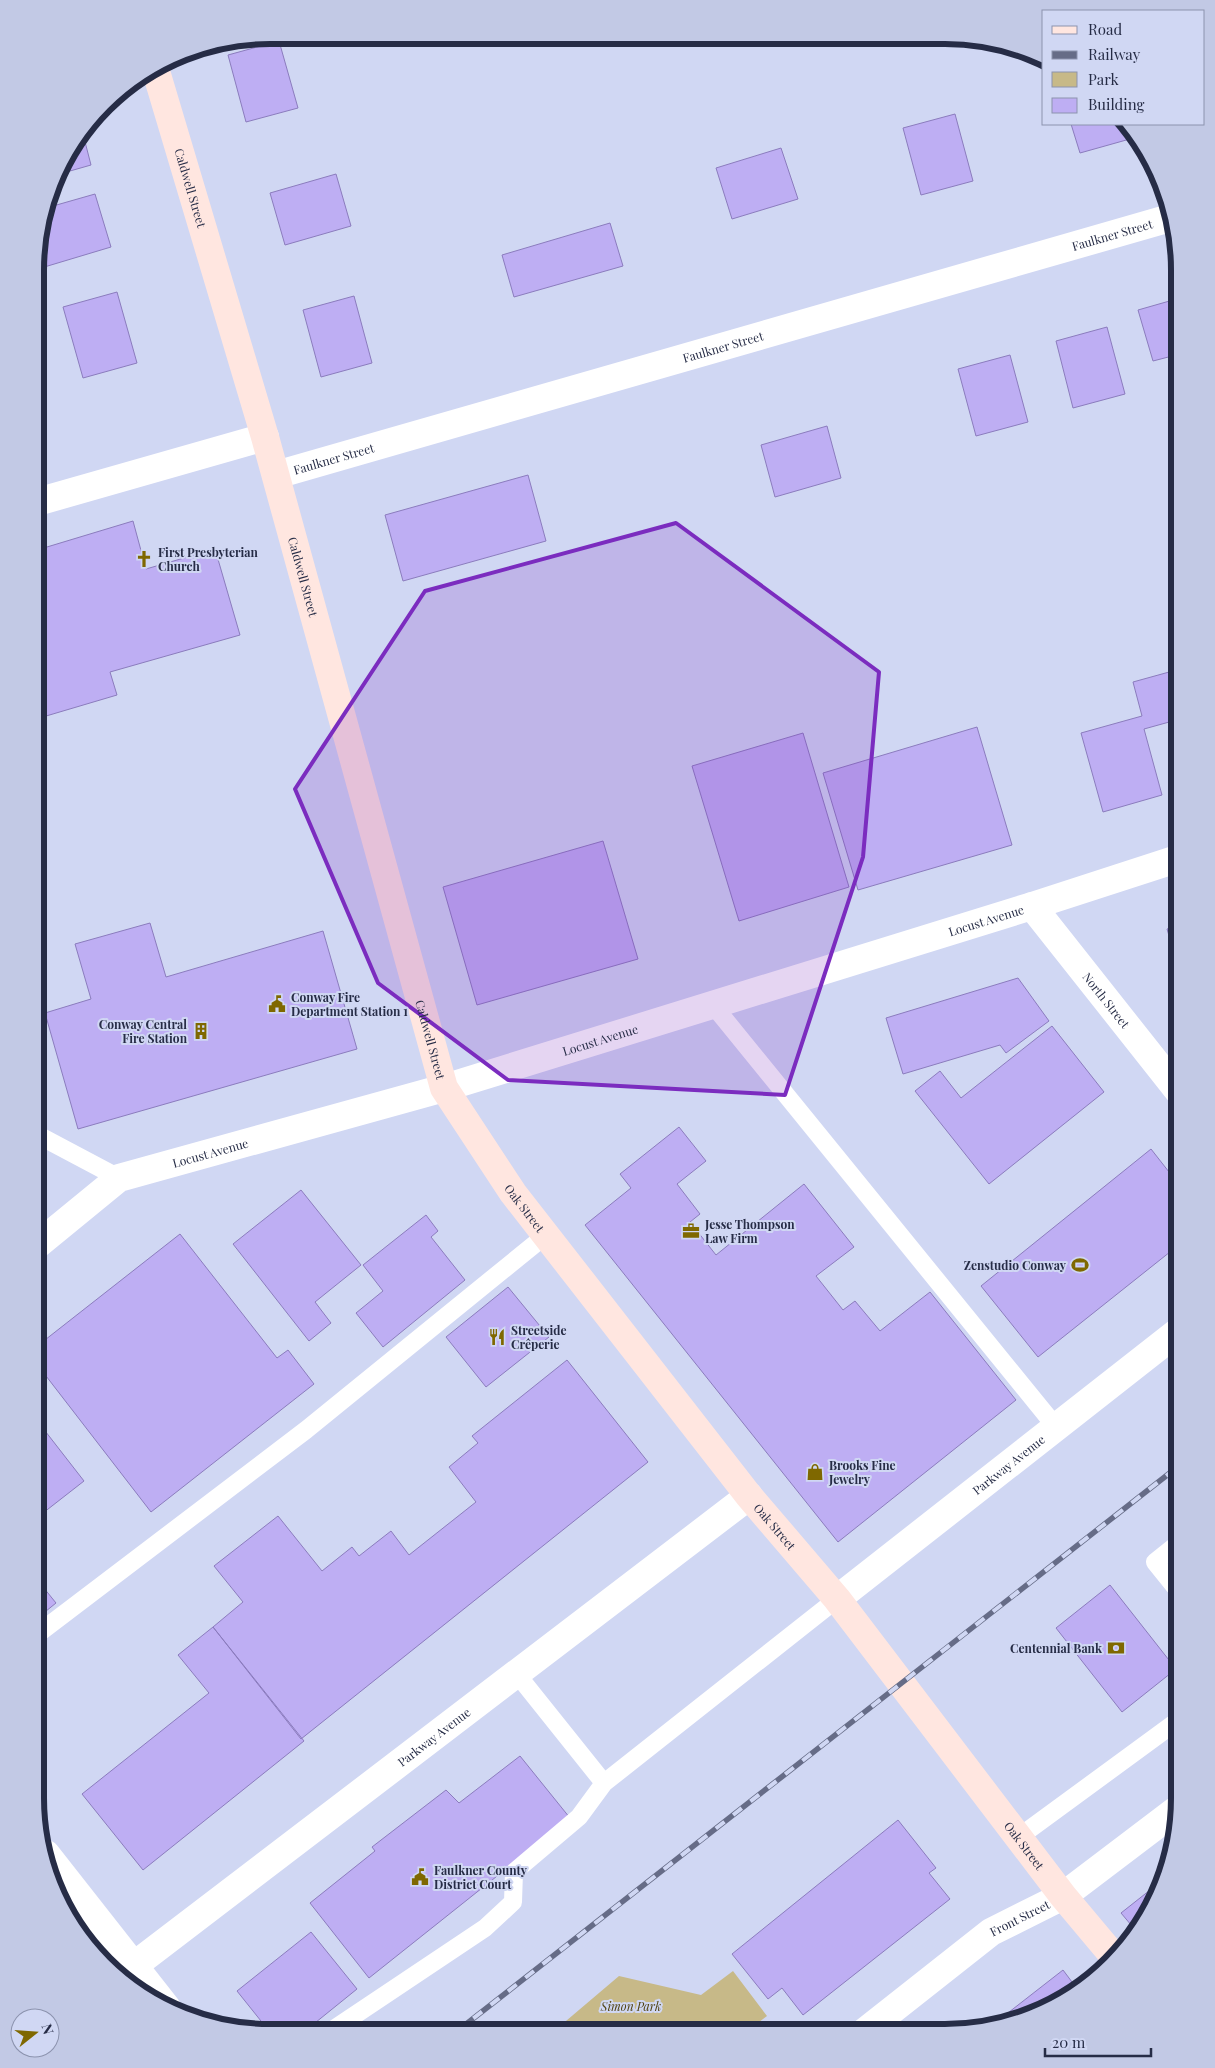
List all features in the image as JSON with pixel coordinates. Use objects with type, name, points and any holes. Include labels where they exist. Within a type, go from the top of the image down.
[{"type":"main road","name":"Caldwell Street","points":[[157,74],[265,436],[444,1088]]},
{"type":"main road","name":"Oak Street","points":[[444,1088],[513,1193],[749,1496],[837,1599],[1063,1896],[1110,1952]]},
{"type":"street","name":"Faulkner Street","points":[[276,475],[1166,219]]},
{"type":"street","points":[[44,500],[265,436]]},
{"type":"street","name":"Locust Avenue","points":[[44,1239],[119,1178],[444,1088],[1032,906],[1171,861]]},
{"type":"street","name":"North Street","points":[[1032,906],[1171,1082]]},
{"type":"street","name":"Parkway Avenue","points":[[837,1599],[1171,1337]]},
{"type":"street","name":"Parkway Avenue","points":[[126,1972],[749,1496]]},
{"type":"street","name":"Front Street","points":[[874,2024],[991,1932],[1063,1896],[1171,1815]]},
{"type":"street","points":[[54,1866],[126,1972],[135,1980]]},
{"type":"lane","points":[[714,1005],[1056,1427]]},
{"type":"lane","points":[[44,1138],[119,1178]]},
{"type":"lane","points":[[44,1629],[306,1430],[546,1235]]},
{"type":"lane","points":[[1171,1549],[1155,1562],[1171,1582]]},
{"type":"lane","points":[[341,2024],[485,1928],[513,1902],[514,1872],[579,1817],[604,1782],[837,1599]]},
{"type":"lane","points":[[516,1673],[604,1782]]},
{"type":"lane","points":[[1019,1836],[1171,1725]]},
{"type":"highlighted area","points":[[676,523],[879,672],[863,857],[785,1095],[508,1080],[378,983],[295,789],[425,591]]},
{"type":"green space","name":"Simon Park","points":[[733,1971],[767,2016],[756,2024],[562,2024],[619,1976],[701,1995]]},
{"type":"building","points":[[268,44],[280,44],[298,108],[246,122],[228,55]]},
{"type":"building","points":[[955,114],[973,181],[921,195],[903,128]]},
{"type":"building","points":[[1071,125],[1119,125],[1130,139],[1080,153]]},
{"type":"building","points":[[85,140],[91,165],[66,172]]},
{"type":"building","points":[[781,148],[798,199],[732,219],[716,168]]},
{"type":"building","points":[[336,174],[351,226],[285,245],[270,193]]},
{"type":"building","points":[[95,194],[111,247],[44,267],[48,225],[53,206]]},
{"type":"building","points":[[610,223],[623,266],[514,297],[502,255]]},
{"type":"building","points":[[117,292],[137,363],[83,378],[63,307]]},
{"type":"building","points":[[354,296],[372,363],[321,377],[303,310]]},
{"type":"building","points":[[1171,301],[1171,356],[1153,361],[1138,310]]},
{"type":"building","points":[[1107,327],[1125,394],[1073,408],[1056,341]]},
{"type":"building","points":[[1010,355],[1028,422],[976,436],[958,369]]},
{"type":"building","points":[[827,426],[841,478],[775,497],[761,445]]},
{"type":"building","points":[[528,475],[546,541],[403,581],[385,515]]},
{"type":"building","points":[[133,521],[146,569],[215,549],[240,635],[110,672],[117,695],[44,717],[44,548]]},
{"type":"building","points":[[1171,671],[1171,722],[1144,729],[1162,795],[1103,812],[1081,733],[1142,716],[1133,682]]},
{"type":"building","points":[[977,727],[1012,845],[858,890],[823,773]]},
{"type":"building","points":[[803,733],[849,887],[739,921],[692,766]]},
{"type":"building","points":[[603,841],[638,959],[477,1005],[443,887]]},
{"type":"building","name":"Conway Central Fire Station","points":[[150,923],[166,977],[323,931],[357,1049],[78,1129],[45,1013],[91,999],[75,944]]},
{"type":"building","points":[[1171,928],[1171,943],[1167,929]]},
{"type":"building","points":[[1018,978],[1049,1021],[1006,1053],[1000,1045],[903,1074],[886,1018]]},
{"type":"building","points":[[1052,1026],[1104,1092],[989,1184],[915,1091],[940,1071],[961,1098]]},
{"type":"building","points":[[679,1127],[706,1161],[677,1184],[700,1214],[690,1222],[716,1255],[804,1184],[854,1247],[816,1276],[843,1310],[855,1301],[880,1331],[930,1292],[1016,1400],[838,1542],[585,1225],[631,1188],[620,1174]]},
{"type":"building","name":"Zenstudio Conway","points":[[1151,1149],[1171,1175],[1171,1251],[1038,1357],[981,1286]]},
{"type":"building","points":[[301,1190],[361,1265],[315,1302],[331,1323],[309,1341],[233,1244]]},
{"type":"building","points":[[426,1215],[438,1231],[431,1237],[465,1280],[383,1347],[356,1313],[383,1291],[363,1265]]},
{"type":"building","points":[[180,1234],[277,1358],[288,1350],[314,1384],[151,1512],[44,1373],[44,1341]]},
{"type":"building","name":"Streetside Crêperie","points":[[508,1287],[549,1337],[486,1387],[446,1337]]},
{"type":"building","points":[[567,1360],[648,1462],[301,1739],[213,1627],[243,1602],[214,1566],[278,1516],[322,1571],[352,1547],[359,1556],[391,1531],[409,1555],[476,1502],[449,1467],[478,1443],[472,1436]]},
{"type":"building","points":[[44,1430],[84,1481],[44,1512]]},
{"type":"building","name":"Centennial Bank","points":[[1110,1585],[1171,1663],[1171,1673],[1122,1712],[1056,1628]]},
{"type":"building","points":[[44,1588],[56,1603],[44,1613]]},
{"type":"building","points":[[213,1627],[304,1741],[143,1870],[82,1794],[209,1693],[178,1655]]},
{"type":"building","name":"Faulkner County District Court","points":[[520,1756],[570,1818],[369,1978],[310,1903],[375,1851],[372,1847],[446,1790],[459,1803]]},
{"type":"building","points":[[898,1820],[936,1868],[929,1873],[950,1899],[803,2015],[782,1988],[768,1999],[732,1954]]},
{"type":"building","points":[[1153,1888],[1132,1926],[1121,1913]]},
{"type":"building","points":[[311,1932],[357,1989],[314,2024],[263,2024],[237,1991]]},
{"type":"building","points":[[1063,1970],[1074,1984],[1045,2001],[1002,2017]]},
{"type":"railway","points":[[466,2024],[1171,1472]]},
{"type":"place","name":"First Presbyterian Church","points":[[144,559]]},
{"type":"place","name":"Conway Fire Department Station 1","points":[[277,1004]]},
{"type":"place","name":"Conway Central Fire Station","points":[[201,1031]]},
{"type":"place","name":"Jesse Thompson Law Firm","points":[[691,1231]]},
{"type":"place","name":"Zenstudio Conway","points":[[1080,1265]]},
{"type":"place","name":"Streetside Crêperie","points":[[497,1337]]},
{"type":"place","name":"Brooks Fine Jewelry","points":[[815,1472]]},
{"type":"place","name":"Centennial Bank","points":[[1116,1648]]},
{"type":"place","name":"Faulkner County District Court","points":[[420,1877]]}]
